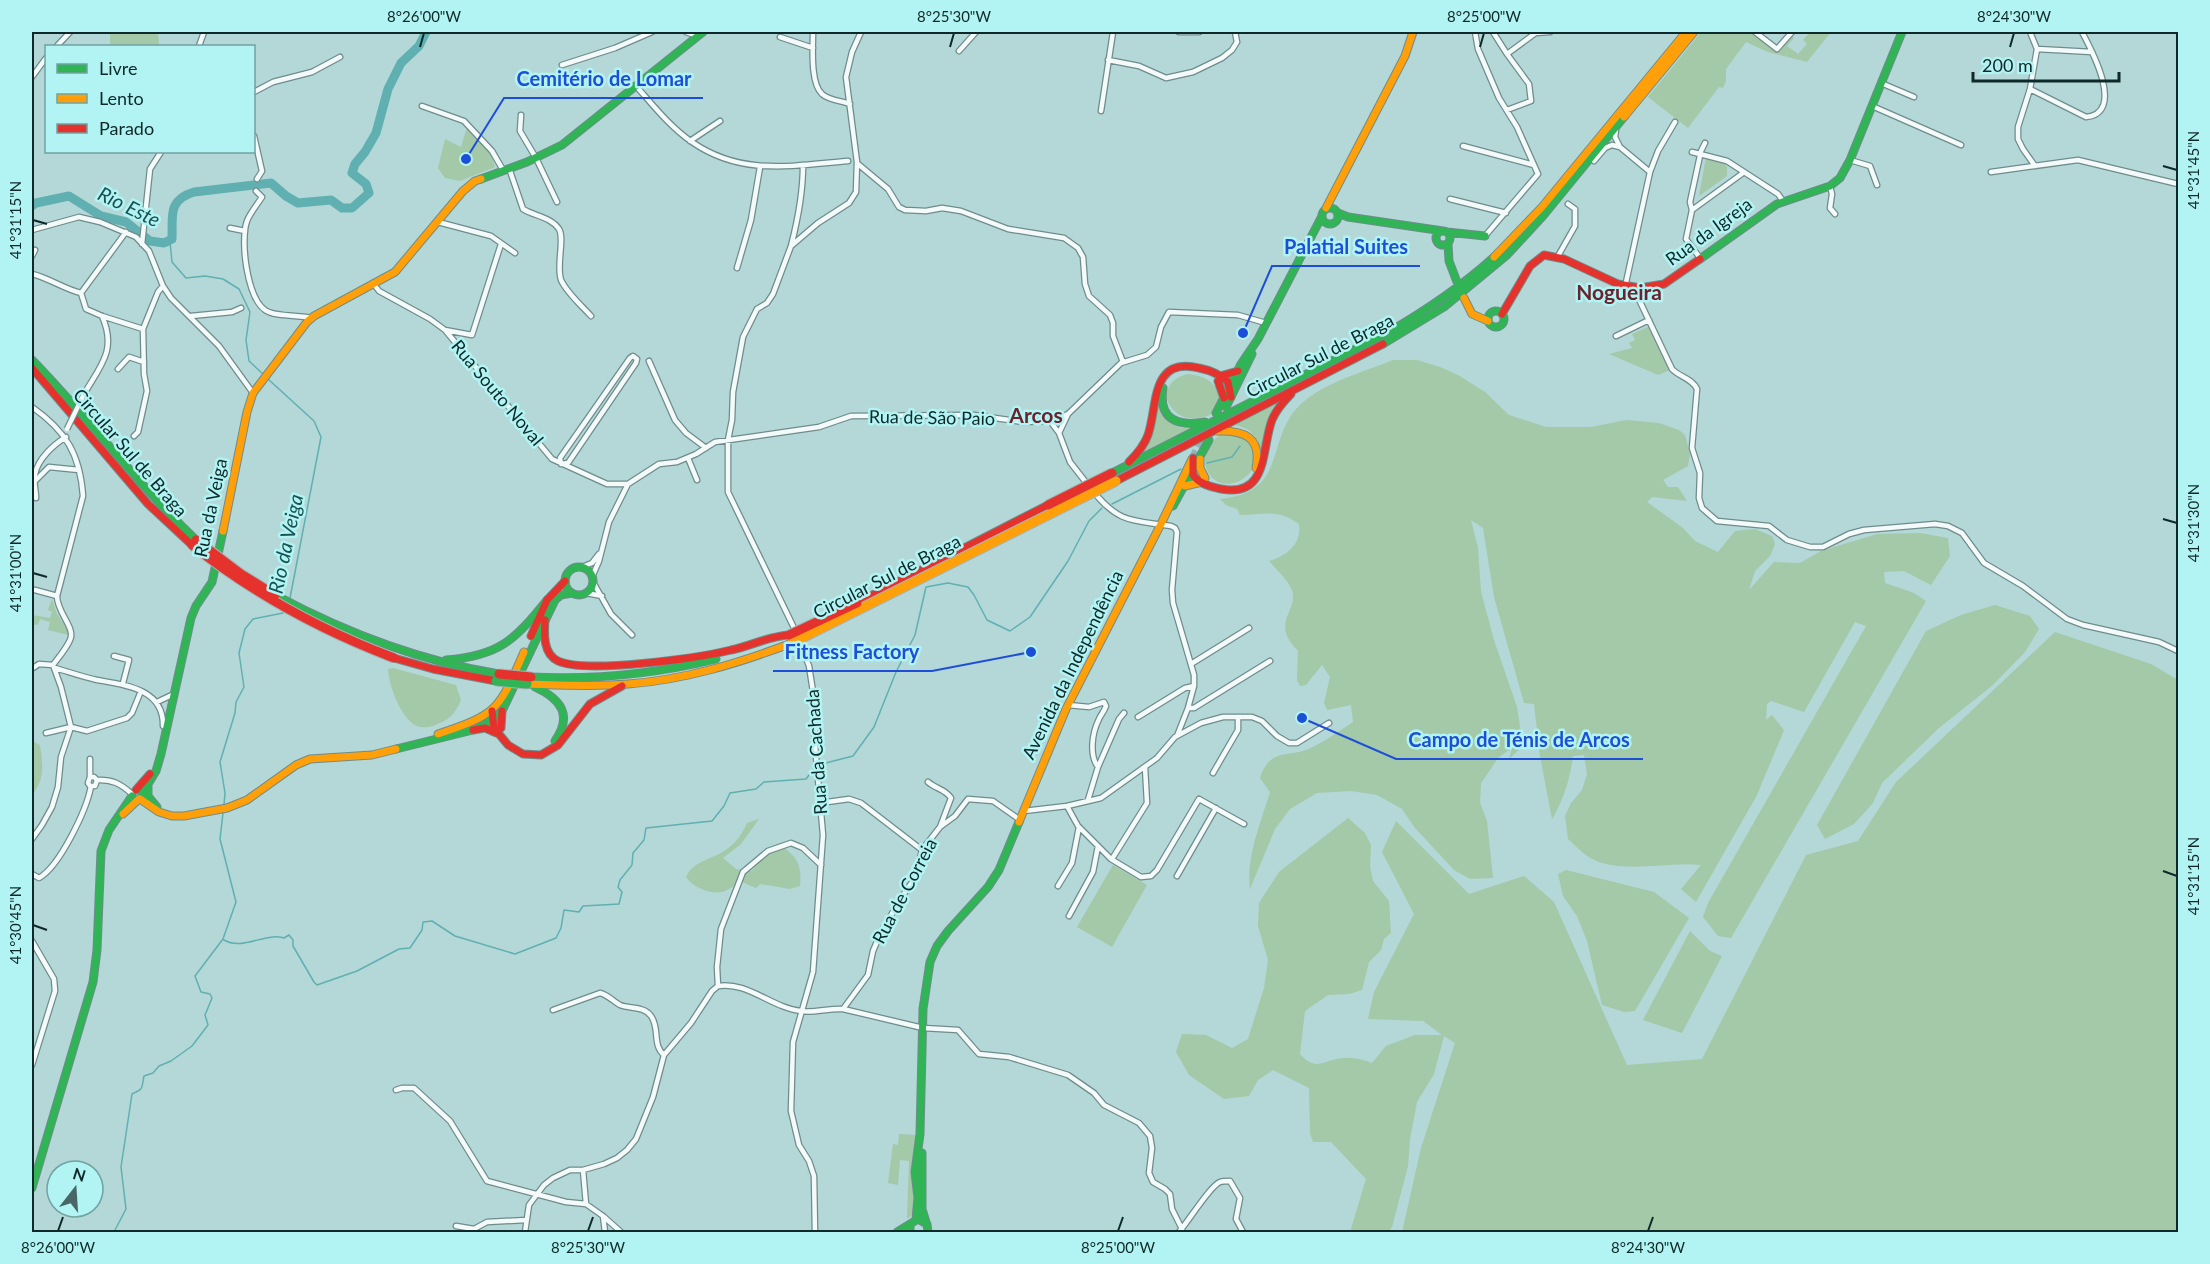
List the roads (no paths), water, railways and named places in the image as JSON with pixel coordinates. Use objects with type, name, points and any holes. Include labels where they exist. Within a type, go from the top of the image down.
[{"type":"main road","points":[[1235,384],[1201,372],[1183,370],[1167,380],[1162,388],[1161,398],[1165,411],[1176,422],[1190,425],[1216,416],[1227,401],[1314,231],[1331,215],[1332,195],[1405,56],[1413,32]]},
{"type":"main road","points":[[1580,169],[1686,32]]},
{"type":"main road","points":[[1580,169],[1695,32]]},
{"type":"main road","points":[[1830,186],[1840,178],[1850,160],[1902,32]]},
{"type":"main road","points":[[312,318],[400,266],[463,191],[475,181],[536,158],[568,141],[701,34]]},
{"type":"main road","name":"Circular Sul de Braga","points":[[529,681],[609,677],[669,670],[790,639],[848,617],[1114,477],[1211,436],[1298,387],[1390,340],[1450,302],[1487,272],[1516,245],[1580,169]]},
{"type":"main road","name":"Circular Sul de Braga","points":[[1114,477],[1124,466],[1169,446],[1216,416],[1378,338],[1438,302],[1465,283],[1502,250],[1580,169]]},
{"type":"main road","name":"Rua da Igreja","points":[[1629,288],[1644,289],[1664,284],[1766,211],[1784,201],[1830,186]]},
{"type":"main road","points":[[1331,215],[1485,236]]},
{"type":"main road","points":[[1418,228],[1443,243]]},
{"type":"main road","points":[[1444,231],[1438,233],[1457,282]]},
{"type":"main road","points":[[1443,243],[1465,235]]},
{"type":"main road","points":[[1464,298],[1472,314],[1488,321],[1492,312],[1502,314],[1533,262],[1544,255],[1558,256],[1629,288]]},
{"type":"main road","name":"Rua da Veiga","points":[[138,794],[157,765],[191,618],[212,582],[247,412],[254,393],[312,318]]},
{"type":"main road","points":[[1235,384],[1238,371],[1258,339]]},
{"type":"main road","name":"Circular Sul de Braga","points":[[32,360],[68,398],[151,497],[194,542]]},
{"type":"main road","points":[[1124,466],[1146,441],[1158,387],[1166,373],[1181,366],[1192,365],[1219,378],[1238,371]]},
{"type":"main road","name":"Circular Sul de Braga","points":[[32,368],[148,504],[241,582],[284,609],[338,636],[450,673],[529,681],[627,684],[666,679],[716,668],[754,657],[790,639]]},
{"type":"main road","points":[[1219,378],[1227,401]]},
{"type":"main road","points":[[1185,486],[1203,480],[1230,491],[1241,489],[1251,483],[1259,474],[1263,463],[1268,433],[1275,413],[1284,400],[1298,387]]},
{"type":"main road","points":[[1234,430],[1247,435],[1257,448],[1258,462],[1251,477],[1239,485],[1227,486],[1187,474],[1196,459],[1211,436],[1234,430]]},
{"type":"main road","points":[[1196,459],[1203,480]]},
{"type":"main road","name":"Avenida da Independência","points":[[920,1134],[922,1028],[926,978],[937,946],[988,887],[999,870],[1068,705],[1187,474]]},
{"type":"main road","name":"Avenida da Independência","points":[[1161,525],[1185,486],[1187,474]]},
{"type":"main road","points":[[434,660],[471,658],[498,649],[523,629],[565,581],[570,570],[582,567],[590,573],[593,579],[591,588],[581,595],[572,593],[561,595],[555,600],[492,715],[493,727],[512,742],[531,750],[549,746],[561,733],[564,716],[557,700],[529,681]]},
{"type":"main road","points":[[565,581],[572,593]]},
{"type":"main road","points":[[472,730],[492,715],[508,688],[547,600]]},
{"type":"main road","points":[[545,620],[544,638],[550,655],[560,663],[578,666],[687,658],[726,652],[781,635],[790,639]]},
{"type":"main road","name":"Circular Sul de Braga","points":[[395,654],[434,660],[497,677]]},
{"type":"main road","points":[[138,794],[159,812],[171,816],[222,809],[247,800],[296,765],[310,759],[372,755],[485,728],[499,731],[510,747],[523,754],[536,755],[549,752],[560,743],[589,705],[603,695],[627,684]]},
{"type":"main road","points":[[400,747],[492,715]]},
{"type":"main road","points":[[32,1188],[93,982],[97,950],[101,851],[108,830],[138,794],[147,792],[150,803]]},
{"type":"main road","points":[[131,807],[138,794]]},
{"type":"main road","points":[[120,815],[131,807],[150,803]]},
{"type":"main road","points":[[912,1225],[918,1198],[915,1172],[920,1134]]},
{"type":"main road","points":[[920,1134],[922,1209],[929,1229]]},
{"type":"main road","points":[[897,1233],[912,1225],[929,1229]]},
{"type":"street","points":[[58,45],[70,32]]},
{"type":"street","points":[[562,65],[615,48],[652,32]]},
{"type":"street","points":[[686,32],[701,34]]},
{"type":"street","points":[[813,32],[815,78],[822,94],[850,104]]},
{"type":"street","points":[[791,246],[818,223],[849,203],[856,192],[857,162],[846,77],[852,52],[861,32]]},
{"type":"street","points":[[959,51],[976,32]]},
{"type":"street","points":[[1101,111],[1113,32]]},
{"type":"street","points":[[1179,32],[1199,32]]},
{"type":"street","points":[[1108,60],[1139,66],[1166,78],[1193,72],[1222,58],[1232,50],[1237,42],[1235,32]]},
{"type":"street","points":[[1475,32],[1478,49],[1499,98],[1538,174],[1485,236]]},
{"type":"street","points":[[1493,32],[1529,84],[1531,101],[1507,110]]},
{"type":"street","points":[[1508,53],[1536,32],[1550,32]]},
{"type":"street","points":[[1755,32],[1777,49],[1792,32]]},
{"type":"street","points":[[2030,32],[2037,50],[2030,89],[2018,127],[2018,139],[2035,166]]},
{"type":"street","points":[[2030,89],[2086,117],[2098,113],[2105,93],[2101,72],[2082,32]]},
{"type":"street","points":[[780,37],[813,48]]},
{"type":"street","points":[[2037,50],[2092,52]]},
{"type":"street","points":[[255,91],[273,82],[312,72],[339,57]]},
{"type":"street","points":[[32,77],[45,59]]},
{"type":"street","points":[[1881,83],[1914,97]]},
{"type":"street","points":[[636,86],[690,141],[726,160],[760,167],[848,161]]},
{"type":"street","points":[[422,106],[464,121],[506,169],[523,209],[550,221],[558,228],[561,237],[558,255],[561,278],[566,288],[591,316]]},
{"type":"street","points":[[1872,106],[1961,145]]},
{"type":"street","points":[[521,115],[520,131],[557,202]]},
{"type":"street","points":[[690,141],[720,121]]},
{"type":"street","points":[[1675,122],[1658,151],[1650,172],[1629,288],[1672,369],[1691,381],[1697,388],[1692,448],[1700,473],[1699,498],[1702,508],[1717,521],[1769,526],[1787,540],[1810,548],[1822,547],[1849,534],[1864,530],[1935,524],[1948,526],[1962,533],[1984,562],[2023,586],[2067,619],[2083,626],[2159,642],[2178,651]]},
{"type":"street","points":[[1616,128],[1616,137],[1620,147],[1650,172]]},
{"type":"street","points":[[255,140],[262,171],[257,179]]},
{"type":"street","points":[[1700,258],[1686,239],[1692,210],[1690,202],[1700,154],[1705,143]]},
{"type":"street","points":[[1463,146],[1534,165]]},
{"type":"street","points":[[1580,169],[1592,163],[1608,146],[1620,147]]},
{"type":"street","points":[[1692,152],[1727,161],[1778,194],[1784,201]]},
{"type":"street","points":[[142,243],[150,169],[160,153]]},
{"type":"street","points":[[1850,160],[1870,166],[1877,185]]},
{"type":"street","points":[[1991,172],[2078,160],[2178,184]]},
{"type":"street","points":[[857,162],[860,167],[878,179],[888,189],[899,207],[905,210],[926,211],[942,208],[961,212],[1008,229],[1064,238],[1077,248],[1083,257],[1085,284],[1089,296],[1110,315],[1113,323],[1113,336],[1123,362]]},
{"type":"street","name":"Rua da Cachada","points":[[803,165],[799,216],[791,246],[773,294],[767,303],[757,309],[743,337],[733,392],[732,420],[728,441],[728,492],[793,624],[809,666],[814,698],[815,745],[823,835],[813,972],[793,1042],[791,1111],[799,1144],[810,1161],[814,1176],[814,1233]]},
{"type":"street","points":[[737,268],[751,220],[760,167]]},
{"type":"street","points":[[1692,210],[1743,173]]},
{"type":"street","points":[[1830,186],[1832,194],[1830,208],[1835,214]]},
{"type":"street","points":[[256,191],[262,197],[247,219],[244,231],[251,287],[264,309],[270,313],[312,318]]},
{"type":"street","points":[[1450,199],[1506,213]]},
{"type":"street","points":[[1558,256],[1575,226],[1575,209],[1568,204]]},
{"type":"street","points":[[32,230],[79,217],[126,232],[142,243],[171,298],[219,346],[254,393]]},
{"type":"street","points":[[438,222],[491,236],[515,253]]},
{"type":"street","points":[[230,228],[244,231]]},
{"type":"street","points":[[81,293],[126,232]]},
{"type":"street","points":[[445,330],[472,335],[501,244]]},
{"type":"street","points":[[32,256],[35,250]]},
{"type":"street","points":[[32,274],[45,277],[72,291],[81,293]]},
{"type":"street","name":"Rua Souto Noval","points":[[373,283],[384,294],[430,319],[445,330],[552,459],[607,484],[628,484]]},
{"type":"street","points":[[134,436],[138,432],[147,391],[143,329],[158,292],[163,286]]},
{"type":"street","points":[[81,293],[86,309],[143,329]]},
{"type":"street","points":[[190,316],[232,312],[242,308]]},
{"type":"street","name":"Rua de São Paio","points":[[628,484],[659,464],[688,458],[715,442],[819,427],[851,416],[974,415],[1023,422],[1050,421],[1068,414],[1123,362],[1147,355],[1156,346],[1161,327],[1169,312],[1238,315],[1266,322]]},
{"type":"street","points":[[66,437],[67,429],[110,346],[109,333],[102,316]]},
{"type":"street","points":[[1616,336],[1648,321]]},
{"type":"street","points":[[118,369],[129,357],[144,362]]},
{"type":"street","points":[[635,357],[636,363],[568,463],[561,464],[560,458],[581,427],[630,358],[635,357]]},
{"type":"street","points":[[649,361],[675,420],[686,433],[705,448]]},
{"type":"street","points":[[604,394],[612,399]]},
{"type":"street","points":[[32,407],[44,415],[66,437],[76,457],[83,496],[57,596],[59,609],[72,630],[71,639],[54,666],[71,727],[61,757],[58,787],[52,807],[32,838]]},
{"type":"street","points":[[1059,433],[1068,414]]},
{"type":"street","points":[[1022,815],[1101,798],[1157,759],[1176,736],[1188,708],[1194,686],[1191,664],[1173,603],[1177,532],[1175,528],[1123,519],[1101,501],[1070,462],[1059,433],[1050,421]]},
{"type":"street","points":[[581,427],[589,432]]},
{"type":"street","points":[[36,498],[34,477],[39,462],[66,437]]},
{"type":"street","points":[[688,458],[697,480]]},
{"type":"street","points":[[35,481],[49,467],[79,470]]},
{"type":"street","points":[[628,484],[609,522],[593,579],[610,614],[632,635]]},
{"type":"street","points":[[582,567],[592,563],[601,552]]},
{"type":"street","points":[[34,590],[57,596]]},
{"type":"street","points":[[586,593],[602,596]]},
{"type":"street","points":[[1191,664],[1249,628]]},
{"type":"street","points":[[114,656],[129,660],[123,683]]},
{"type":"street","points":[[1188,708],[1194,708],[1270,661]]},
{"type":"street","points":[[33,668],[39,664],[54,666],[95,679],[123,683],[141,691],[157,702],[164,716],[166,728]]},
{"type":"street","points":[[1138,717],[1185,688],[1194,686]]},
{"type":"street","points":[[46,733],[71,727],[87,731],[127,718],[132,713],[141,691]]},
{"type":"street","points":[[157,702],[174,694]]},
{"type":"street","points":[[1068,705],[1089,707],[1104,702],[1106,706],[1099,718],[1093,742],[1094,761],[1098,767]]},
{"type":"street","points":[[1088,800],[1098,767],[1119,719],[1124,713]]},
{"type":"street","points":[[1176,736],[1201,723],[1223,717],[1252,717],[1262,721],[1277,736],[1289,743],[1297,743],[1329,723]]},
{"type":"street","points":[[1213,772],[1238,730],[1238,717]]},
{"type":"street","points":[[90,759],[88,783],[92,786]]},
{"type":"street","points":[[1112,860],[1147,803],[1145,767]]},
{"type":"street","points":[[90,777],[120,783],[138,794]]},
{"type":"street","points":[[32,874],[39,878],[45,875],[65,847],[76,830],[89,800],[92,786],[96,785],[97,780]]},
{"type":"street","points":[[928,782],[935,788],[942,789],[951,798],[940,827]]},
{"type":"street","points":[[820,803],[849,799],[861,803],[922,850]]},
{"type":"street","name":"Rua de Correia","points":[[843,1009],[868,975],[873,951],[882,930],[916,878],[922,850],[940,827],[955,816],[968,799],[993,801],[1022,815]]},
{"type":"street","points":[[1067,806],[1080,827],[1112,860],[1141,877],[1151,876],[1157,870],[1199,799],[1244,824]]},
{"type":"street","points":[[1177,876],[1216,807]]},
{"type":"street","points":[[1058,886],[1072,863],[1080,827]]},
{"type":"street","points":[[718,986],[717,967],[721,929],[743,872],[768,850],[790,843],[803,848],[821,865]]},
{"type":"street","points":[[1069,916],[1087,887],[1093,872],[1098,846]]},
{"type":"street","points":[[32,941],[54,979],[55,991],[32,1065]]},
{"type":"street","points":[[525,1233],[529,1204],[536,1193],[553,1178],[570,1170],[583,1170],[604,1164],[627,1150],[636,1139],[653,1097],[664,1055],[691,1023],[712,991],[718,986],[734,985],[802,1012],[832,1008],[843,1009],[922,1028],[958,1030],[979,1053],[1010,1057],[1068,1075],[1094,1093],[1104,1105],[1139,1123],[1150,1136],[1152,1148],[1149,1173],[1153,1182],[1170,1194],[1172,1209],[1181,1231]]},
{"type":"street","points":[[553,1010],[600,993],[624,1006],[644,1010],[653,1020],[658,1047],[664,1055]]},
{"type":"street","points":[[413,1079],[414,1088],[450,1121],[487,1181],[566,1202],[586,1204],[621,1233]]},
{"type":"street","points":[[396,1090],[414,1088]]},
{"type":"street","points":[[583,1170],[586,1204]]},
{"type":"street","points":[[1181,1231],[1211,1188],[1221,1181],[1230,1182],[1240,1198],[1236,1219],[1243,1233]]},
{"type":"street","points":[[603,1216],[605,1233]]},
{"type":"street","points":[[456,1226],[474,1229],[487,1222],[526,1220]]},
{"type":"waterway","name":"Rio Este","points":[[32,206],[36,203],[69,196],[101,216],[126,222],[150,241],[164,243],[172,239],[172,217],[175,205],[185,195],[194,192],[271,183],[298,203],[331,200],[342,208],[352,208],[369,193],[366,184],[352,173],[355,164],[376,133],[388,89],[401,63],[419,46],[426,32]]},
{"type":"waterway","name":"Rio da Veiga","points":[[170,242],[172,262],[186,278],[205,276],[223,279],[239,289],[250,312],[246,340],[249,361],[264,375]]},
{"type":"waterway","name":"Rio da Veiga","points":[[268,379],[314,421],[321,437],[290,598]]},
{"type":"waterway","points":[[1207,463],[1232,457],[1240,446]]},
{"type":"waterway","points":[[1112,504],[1181,469]]},
{"type":"waterway","points":[[822,764],[853,756],[874,727],[896,672],[915,635],[926,587],[948,583],[968,587],[987,620],[1010,631],[1030,617],[1068,561],[1089,521],[1102,508]]},
{"type":"waterway","name":"Rio da Veiga","points":[[224,805],[225,793],[220,762],[235,713],[236,702],[244,687],[239,653],[245,629],[253,619],[283,613]]},
{"type":"waterway","points":[[224,940],[231,943],[246,943],[269,937],[284,938],[289,935],[293,940],[293,946],[317,985],[357,971],[399,949],[410,948],[422,930],[423,922],[432,921],[455,936],[515,954],[556,938],[561,928],[564,910],[579,912],[583,906],[619,904],[622,892],[618,887],[620,880],[632,865],[633,853],[644,840],[646,828],[712,821],[724,806],[730,793],[756,789],[764,782],[806,779],[815,767]]},
{"type":"waterway","name":"Rio da Veiga","points":[[114,1232],[126,1209],[121,1167],[132,1094],[142,1088],[144,1076],[153,1073],[159,1066],[171,1061],[192,1046],[208,1025],[205,1015],[212,998],[210,994],[201,992],[195,976],[223,939],[236,902],[220,839],[223,813]]},
{"type":"tunnel","points":[[1193,458],[1204,435]]},
{"type":"place","name":"Cemitério de Lomar","points":[[466,159]]},
{"type":"place","name":"Palatial Suites","points":[[1243,333]]},
{"type":"place","name":"Fitness Factory","points":[[1031,652]]},
{"type":"place","name":"Campo de Ténis de Arcos","points":[[1302,718]]},
{"type":"district","name":"Nogueira","points":[[1619,293]]},
{"type":"district","name":"Arcos","points":[[1036,416]]}]
